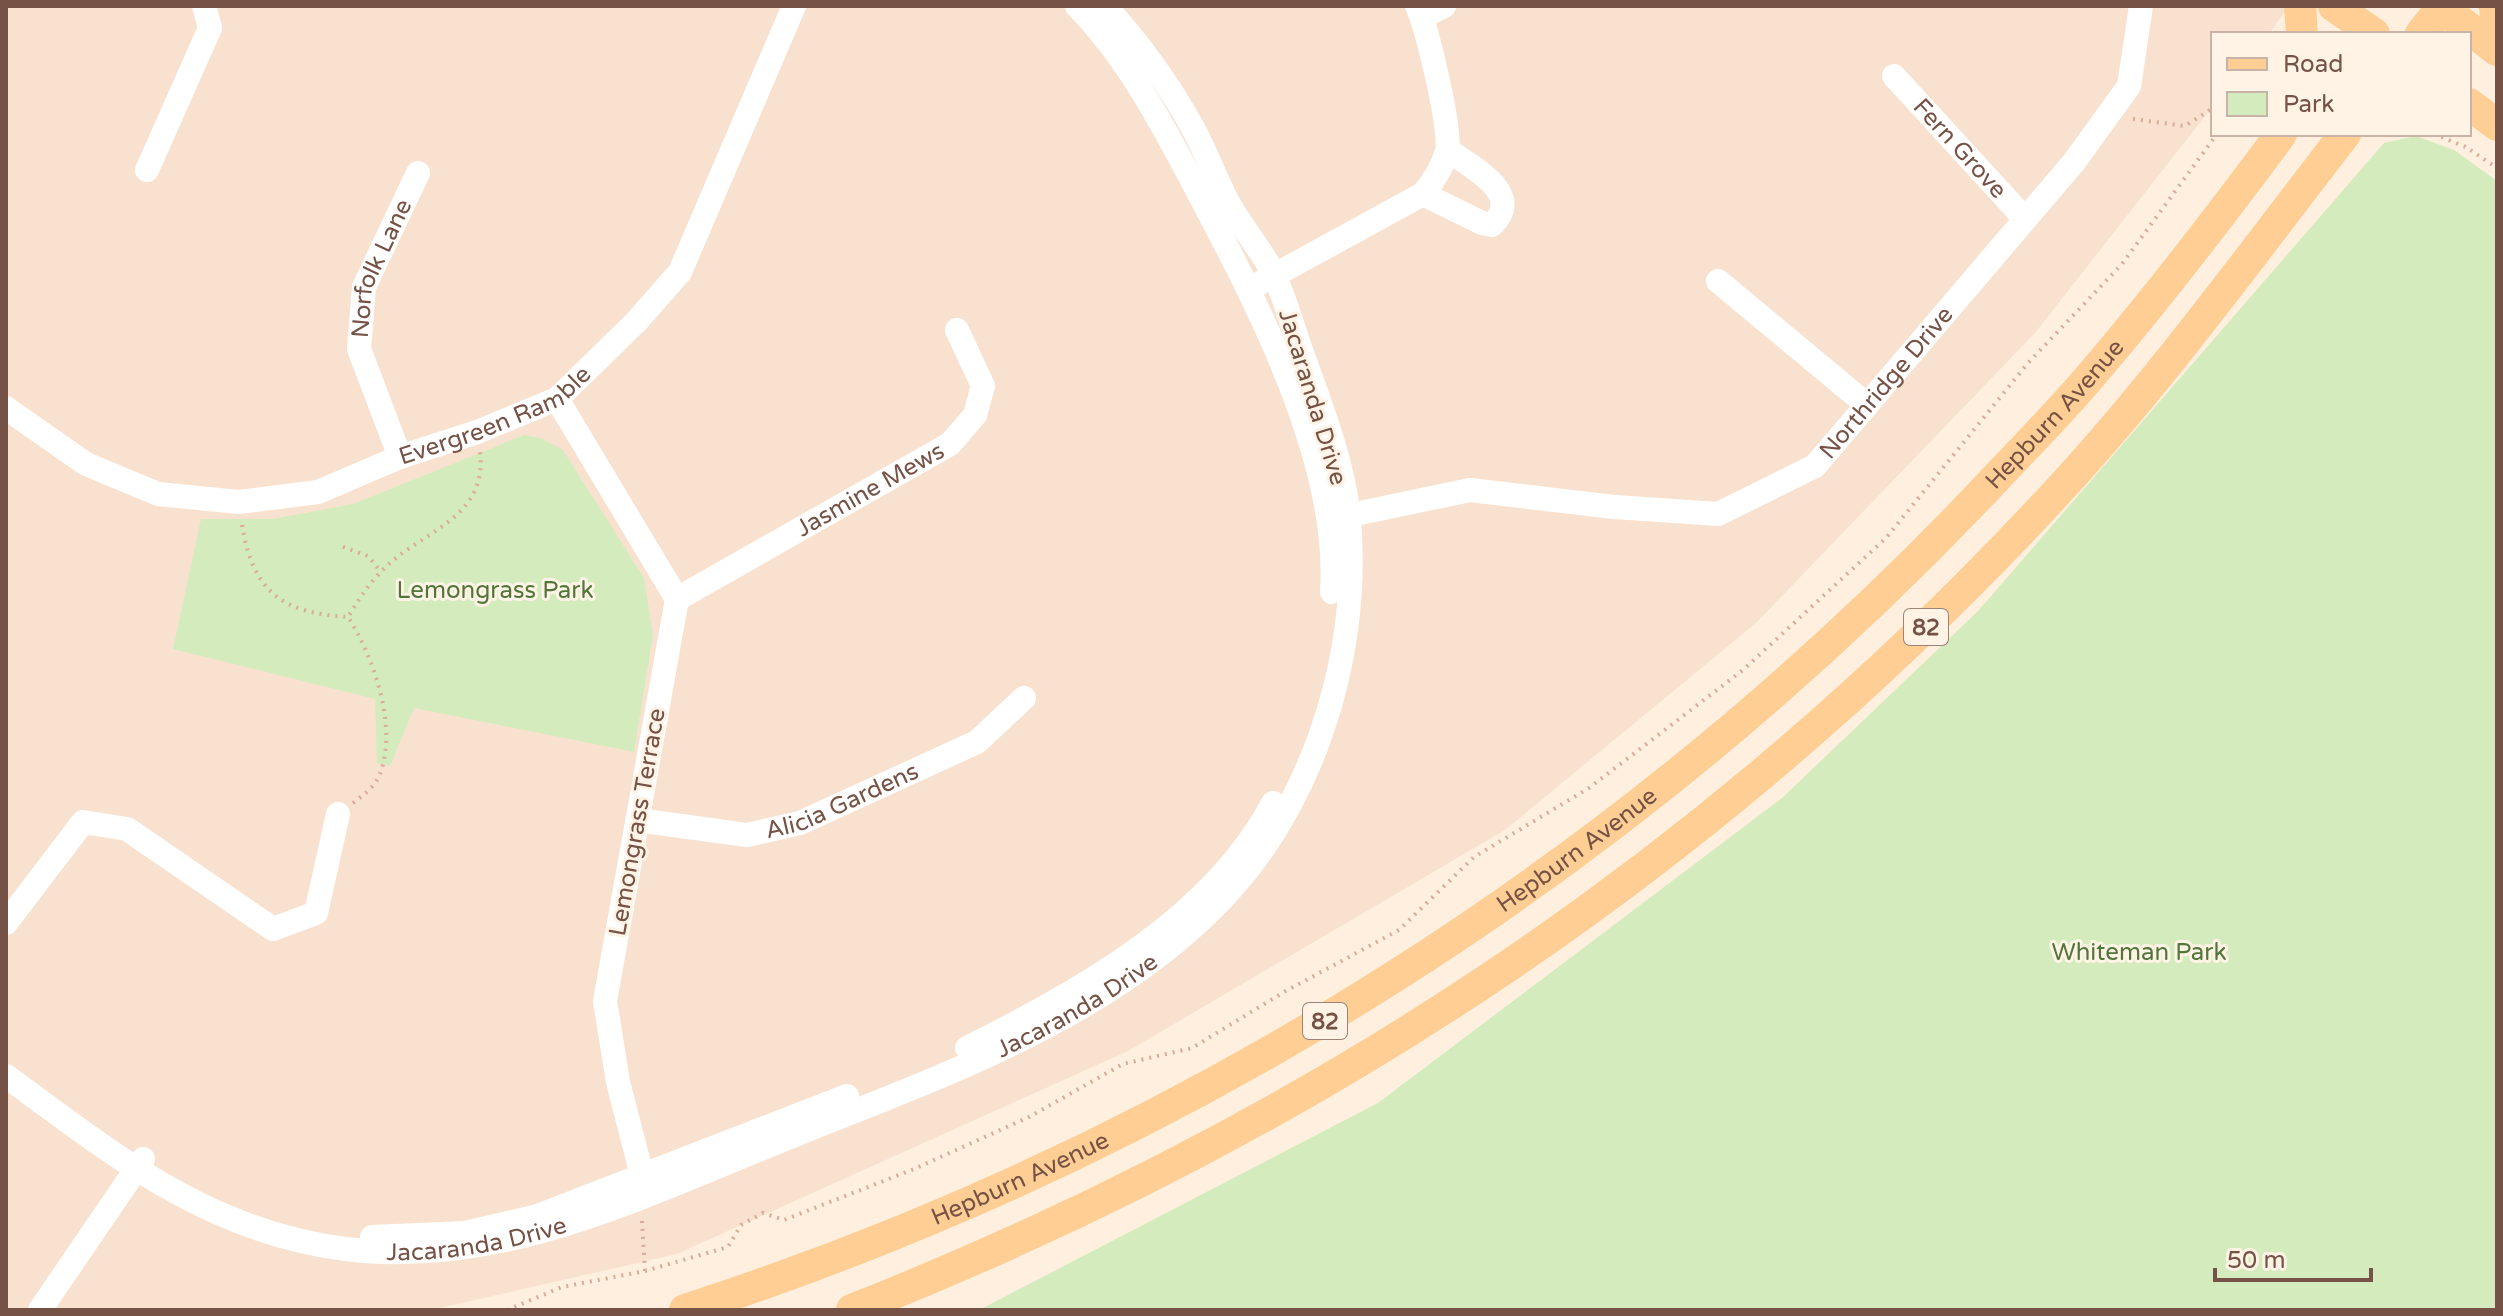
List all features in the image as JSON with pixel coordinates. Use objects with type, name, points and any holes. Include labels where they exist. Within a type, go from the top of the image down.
[{"type":"main road","points":[[2300,6],[2302,32]]},
{"type":"main road","points":[[2334,6],[2369,25]]},
{"type":"main road","points":[[2422,32],[2442,6],[2497,50]]},
{"type":"main road","points":[[2495,6],[2497,34]]},
{"type":"main road","points":[[2471,106],[2497,125]]},
{"type":"main road","points":[[2471,132],[2497,138]]},
{"type":"main road","name":"82","points":[[852,1310],[967,1264],[1107,1200],[1293,1103],[1378,1053],[1530,953],[1699,828],[1785,756],[1909,643],[2063,486],[2195,330],[2343,136]]},
{"type":"main road","name":"Hepburn Avenue","points":[[685,1310],[921,1224],[1034,1174],[1182,1102],[1267,1055],[1419,962],[1589,844],[1750,715],[1882,594],[1953,523],[2090,377],[2272,141]]},
{"type":"street","points":[[147,170],[210,28],[204,6]]},
{"type":"street","name":"Evergreen Ramble","points":[[6,408],[86,464],[158,494],[239,502],[318,492],[400,457],[477,432],[557,399],[636,322],[680,272],[794,6]]},
{"type":"street","name":"Jacaranda Drive","points":[[1077,6],[1097,27],[1150,103],[1249,289],[1339,517]]},
{"type":"street","name":"Jacaranda Drive","points":[[6,1076],[140,1164],[226,1204],[297,1226],[373,1238],[465,1233],[538,1216],[643,1185],[951,1056],[1049,1008],[1168,927],[1230,863],[1270,809],[1294,763],[1317,698],[1329,632],[1339,517],[1317,395],[1274,275],[1229,203],[1194,129],[1146,56],[1105,6]]},
{"type":"street","name":"Northridge Drive","points":[[1339,517],[1470,490],[1614,507],[1718,514],[1815,466],[2074,162],[2129,86],[2141,6]]},
{"type":"street","points":[[1249,289],[1423,194],[1433,183],[1448,150],[1428,10]]},
{"type":"street","name":"Fern Grove","points":[[1894,76],[2025,219]]},
{"type":"street","points":[[1423,194],[1482,223],[1492,225],[1502,215],[1504,199],[1497,186],[1448,150]]},
{"type":"street","name":"Norfolk Lane","points":[[400,457],[359,349],[364,287],[418,173]]},
{"type":"street","points":[[1718,281],[1867,405]]},
{"type":"street","name":"Jasmine Mews","points":[[677,599],[950,444],[975,415],[983,386],[957,330]]},
{"type":"street","points":[[557,399],[677,599]]},
{"type":"street","name":"Lemongrass Terrace","points":[[643,1185],[618,1082],[605,1001],[677,599]]},
{"type":"street","name":"Alicia Gardens","points":[[637,820],[747,835],[800,823],[977,742],[1024,698]]},
{"type":"street","points":[[6,923],[83,822],[127,829],[273,929],[316,913],[338,814]]},
{"type":"street","name":"Jacaranda Drive","points":[[6,1060],[140,1164]]},
{"type":"street","points":[[40,1310],[140,1164]]},
{"type":"path","points":[[2115,105],[2133,119],[2185,126],[2211,109]]},
{"type":"path","points":[[507,1310],[562,1287],[645,1271],[728,1247],[741,1225],[763,1213],[784,1220],[914,1169],[1029,1117],[1123,1064],[1192,1048],[1284,992],[1399,930],[1474,857],[1589,788],[1743,670],[1886,538],[2028,363],[2122,264],[2216,136]]},
{"type":"path","points":[[2439,136],[2466,147],[2497,168]]},
{"type":"path","points":[[348,617],[381,572],[454,518],[469,498],[481,478],[477,432]]},
{"type":"path","points":[[239,502],[244,538],[260,584],[291,606],[316,615],[348,617]]},
{"type":"path","points":[[343,547],[368,556],[381,572]]},
{"type":"path","points":[[338,814],[369,791],[379,777],[386,745],[380,690],[368,650],[348,617]]},
{"type":"path","points":[[643,1185],[639,1203],[645,1271]]},
{"type":"shaded area","points":[[6,6],[2289,6],[2270,32],[2211,32],[2211,109],[2035,333],[1756,623],[1505,830],[1128,1051],[677,1254],[431,1310],[6,1310]]},
{"type":"green space","name":"Whiteman Park","points":[[2416,136],[2454,150],[2497,181],[2497,1310],[979,1310],[1378,1103],[1782,798],[1978,611],[2384,143]]},
{"type":"green space","name":"Lemongrass Park","points":[[524,435],[541,438],[563,450],[644,578],[653,635],[634,752],[414,708],[390,766],[377,763],[375,699],[173,649],[201,519],[273,519],[353,504]]}]
